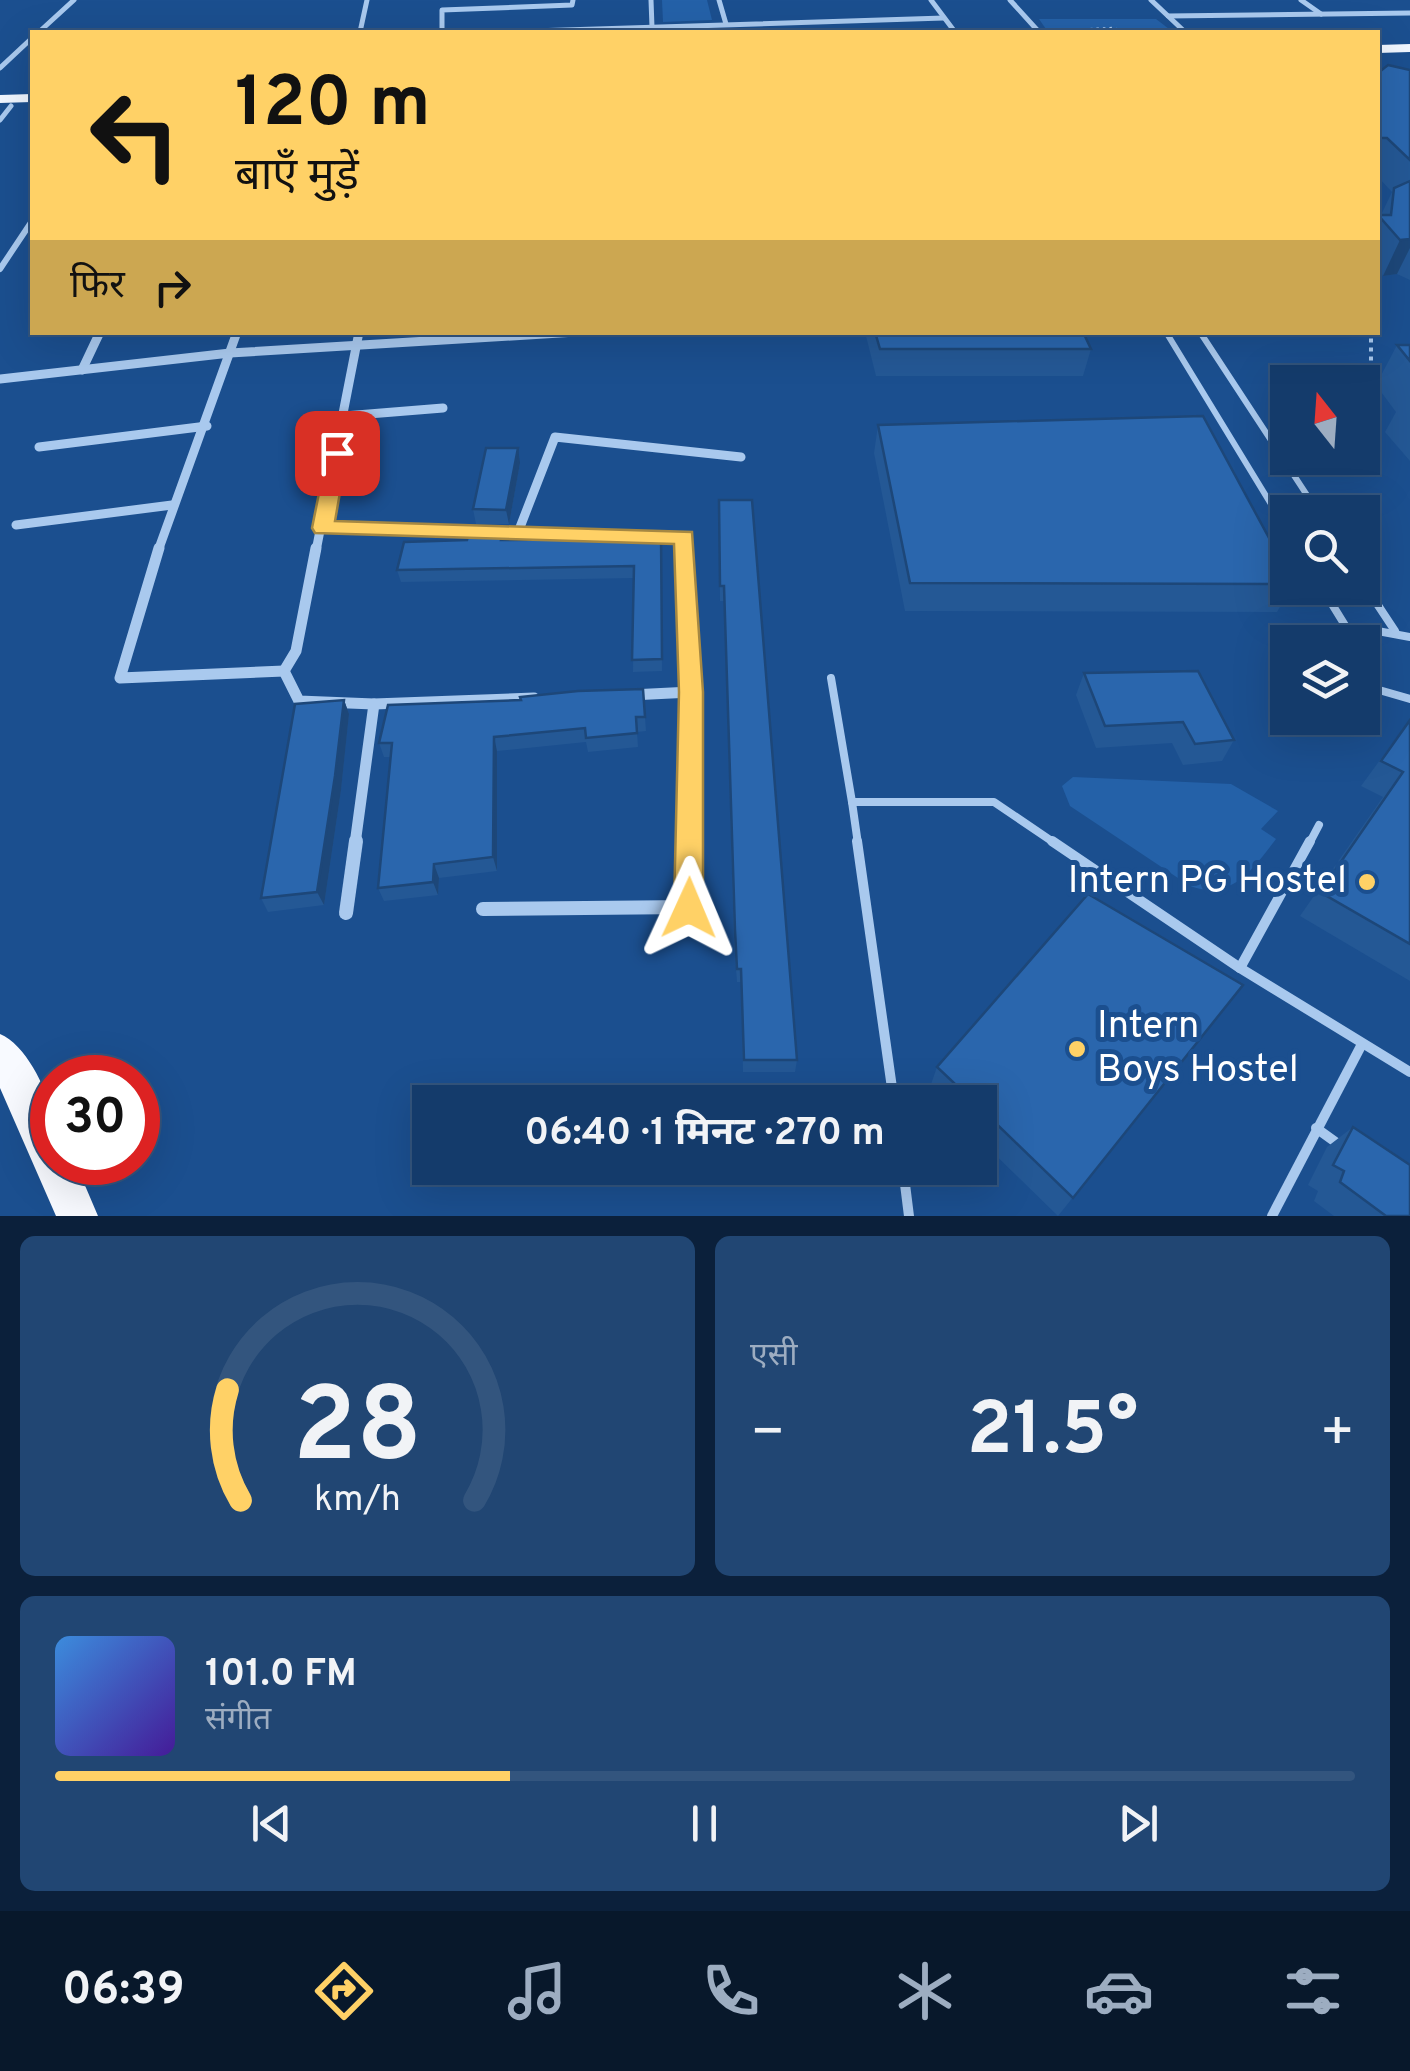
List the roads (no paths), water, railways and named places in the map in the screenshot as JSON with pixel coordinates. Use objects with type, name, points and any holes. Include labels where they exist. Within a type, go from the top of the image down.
[{"type":"highway","points":[[0,1053],[30,1114]]},
{"type":"highway","points":[[64,1185],[78,1216]]},
{"type":"main road","points":[[1380,48],[1410,48]]},
{"type":"main road","points":[[1380,58],[1410,58]]},
{"type":"main road","points":[[4,104],[30,102]]},
{"type":"street","points":[[41,30],[74,0]]},
{"type":"street","points":[[360,30],[367,0]]},
{"type":"street","points":[[442,30],[444,0]]},
{"type":"street","points":[[651,0],[652,26]]},
{"type":"street","points":[[721,0],[726,24]]},
{"type":"street","points":[[931,0],[953,30]]},
{"type":"street","points":[[1010,0],[1036,30]]},
{"type":"street","points":[[1151,0],[1182,30]]},
{"type":"street","points":[[1301,0],[1322,14]]},
{"type":"street","points":[[442,10],[572,2],[571,30],[944,18]]},
{"type":"street","points":[[1168,16],[1410,13]]},
{"type":"street","points":[[749,23],[751,30]]},
{"type":"street","points":[[0,68],[30,40]]},
{"type":"street","points":[[0,120],[4,104]]},
{"type":"street","points":[[0,270],[30,224]]},
{"type":"street","points":[[82,370],[99,335]]},
{"type":"street","points":[[235,335],[207,426],[182,493],[172,505],[120,678],[284,671]]},
{"type":"street","points":[[0,379],[358,338],[467,335]]},
{"type":"street","points":[[284,671],[296,651],[358,338]]},
{"type":"street","points":[[344,416],[443,408]]},
{"type":"street","points":[[39,447],[207,426]]},
{"type":"street","points":[[516,536],[555,437],[741,457]]},
{"type":"street","points":[[16,526],[172,505]]},
{"type":"street","points":[[323,528],[516,536],[684,537],[691,692],[689,908],[484,910]]},
{"type":"street","points":[[284,671],[299,701],[374,704],[552,698]]},
{"type":"street","points":[[612,695],[691,692]]},
{"type":"street","points":[[346,913],[374,704]]},
{"type":"lane","points":[[1168,335],[1270,502]]},
{"type":"lane","points":[[1202,335],[1307,495]]},
{"type":"lane","points":[[1378,605],[1395,632]]},
{"type":"lane","points":[[1380,630],[1410,637]]},
{"type":"lane","points":[[831,678],[892,1085]]},
{"type":"lane","points":[[1380,690],[1410,699]]},
{"type":"lane","points":[[852,802],[994,802],[1240,968],[1410,1072]]},
{"type":"lane","points":[[1240,968],[1319,825]]},
{"type":"lane","points":[[1272,1216],[1362,1044]]},
{"type":"lane","points":[[1316,1128],[1347,1150]]},
{"type":"lane","points":[[905,1185],[910,1216]]},
{"type":"place","name":"Intern PG Hostel","points":[[1367,882]]},
{"type":"place","name":"Intern Boys Hostel","points":[[1077,1049]]}]
